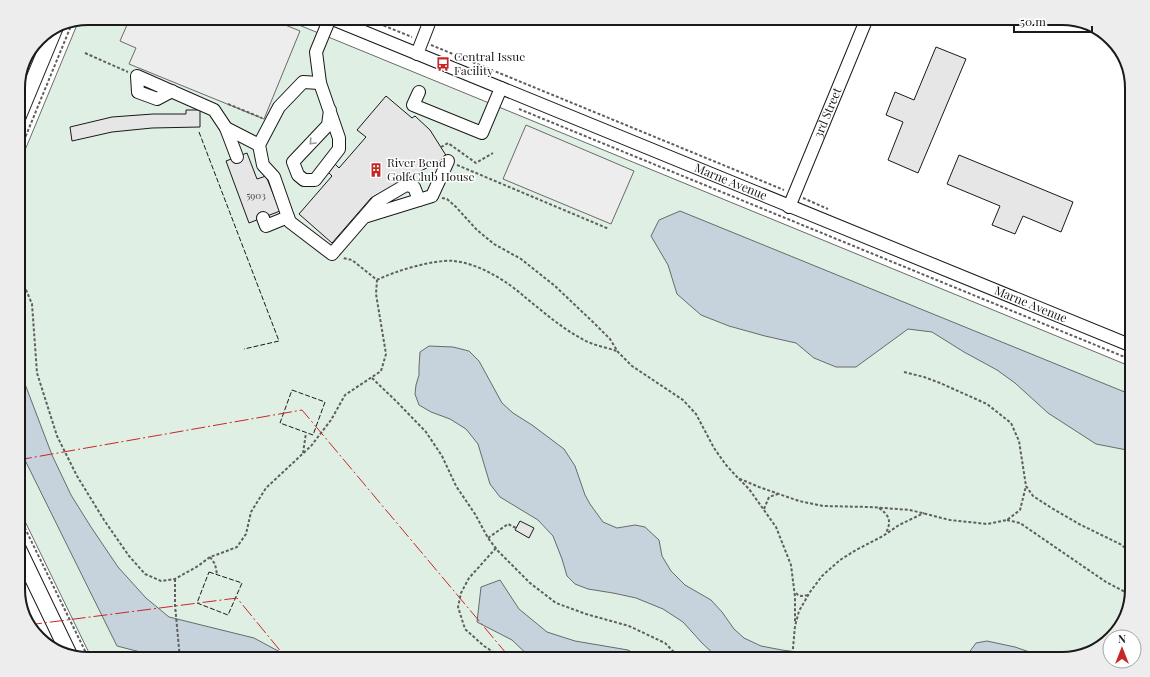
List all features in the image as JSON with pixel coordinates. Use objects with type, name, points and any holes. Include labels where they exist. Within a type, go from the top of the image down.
[{"type":"main road","points":[[25,100],[51,37]]},
{"type":"main road","points":[[25,563],[66,648]]},
{"type":"street","points":[[328,25],[316,52],[320,82],[330,110],[339,138],[339,149],[316,180],[304,180],[298,175],[294,162],[328,125],[330,110]]},
{"type":"street","name":"Marne Avenue","points":[[337,25],[417,54],[1125,343]]},
{"type":"street","points":[[417,54],[429,25]]},
{"type":"street","name":"3rd Street","points":[[789,206],[864,25]]},
{"type":"street","points":[[137,76],[138,92],[157,100],[172,91],[214,110],[226,128],[237,157]]},
{"type":"street","points":[[320,82],[303,82],[279,107],[259,145],[263,165],[274,177],[290,222],[332,254],[377,202],[406,185],[414,187],[419,200]]},
{"type":"street","points":[[419,92],[411,110],[482,133],[501,88]]},
{"type":"street","points":[[226,128],[259,145]]},
{"type":"street","points":[[364,217],[432,196],[448,161]]},
{"type":"street","points":[[263,218],[266,226],[288,218]]},
{"type":"path","points":[[382,25],[834,211]]},
{"type":"path","points":[[25,138],[70,27]]},
{"type":"path","points":[[85,53],[137,76]]},
{"type":"path","points":[[228,104],[271,122]]},
{"type":"path","points":[[518,108],[1125,357]]},
{"type":"path","points":[[441,147],[448,143],[476,163],[493,153]]},
{"type":"path","points":[[448,161],[609,228]]},
{"type":"path","points":[[432,196],[447,199],[477,230],[494,244],[521,259],[555,286],[610,339],[618,352],[632,366],[683,400],[696,414],[714,448],[726,465],[749,489],[776,527],[791,565],[795,592],[795,626],[793,652]]},
{"type":"path","points":[[332,254],[340,258],[352,260],[377,280]]},
{"type":"path","points":[[377,280],[401,270],[434,262],[453,261],[482,268],[515,289],[570,332],[589,342],[618,352]]},
{"type":"path","points":[[25,287],[32,304],[37,373],[57,436],[77,476],[104,520],[129,556],[145,574],[161,581],[175,579],[198,566],[210,557],[237,547],[246,534],[251,512],[266,488],[311,446],[331,420],[345,395],[382,372],[386,354],[376,294],[377,280]]},
{"type":"path","points":[[904,372],[940,383],[987,404],[1011,423],[1019,441],[1026,486],[1020,510],[1007,520]]},
{"type":"path","points":[[372,378],[398,402],[426,432],[442,456],[456,486],[476,514],[488,538],[530,583],[556,603],[586,614],[629,626],[665,643],[674,652]]},
{"type":"path","points":[[303,453],[306,433]]},
{"type":"path","points":[[738,478],[799,501],[823,506],[910,510],[950,520],[987,524],[1007,520],[1020,523],[1106,582],[1125,592]]},
{"type":"path","points":[[1026,486],[1033,496],[1050,507],[1125,548]]},
{"type":"path","points":[[764,509],[769,497],[780,494]]},
{"type":"path","points":[[878,508],[886,513],[889,520],[889,528],[886,534]]},
{"type":"path","points":[[795,626],[799,611],[808,595],[822,576],[840,560],[899,525],[924,513]]},
{"type":"path","points":[[488,538],[508,524],[516,528]]},
{"type":"path","points":[[25,528],[85,652]]},
{"type":"path","points":[[493,652],[484,646],[465,628],[458,607],[461,592],[468,578],[496,548]]},
{"type":"path","points":[[210,557],[215,564],[217,574]]},
{"type":"path","points":[[175,579],[175,605],[179,652]]},
{"type":"path","points":[[795,592],[798,596],[808,595]]},
{"type":"green space","points":[[299,25],[1125,364],[1125,589],[1123,606],[1117,621],[1111,629],[1102,629],[1102,638],[1094,644],[1079,650],[1062,652],[89,652],[25,521],[25,150],[77,26]]},
{"type":"shaded area","points":[[127,25],[285,25],[300,31],[264,119],[129,64],[136,48],[120,41]]},
{"type":"shaded area","points":[[526,125],[634,171],[611,224],[503,179]]},
{"type":"shaded area","points":[[680,211],[1125,392],[1125,450],[1096,444],[1048,413],[1015,383],[997,370],[932,332],[908,329],[856,367],[836,367],[814,358],[796,343],[729,326],[701,315],[677,294],[668,265],[651,236],[659,220]]},
{"type":"shaded area","points":[[429,346],[453,347],[469,351],[479,361],[502,403],[513,413],[564,449],[575,466],[585,495],[603,522],[617,528],[635,525],[645,527],[659,540],[662,556],[671,571],[685,585],[711,600],[734,629],[744,638],[761,646],[797,652],[712,652],[683,622],[663,609],[636,598],[588,589],[575,584],[567,576],[553,536],[538,520],[500,497],[490,484],[478,444],[466,429],[450,419],[431,412],[419,405],[415,394],[419,375],[420,352]]},
{"type":"shaded area","points":[[25,384],[52,455],[71,495],[118,567],[146,598],[169,617],[254,638],[280,652],[140,652],[117,646],[25,460]]},
{"type":"shaded area","points":[[500,580],[519,609],[547,632],[575,641],[628,650],[632,652],[525,652],[512,640],[477,622],[481,587]]},
{"type":"shaded area","points":[[987,641],[1030,652],[969,652],[976,643]]},
{"type":"building","points":[[936,47],[966,59],[918,173],[888,160],[903,122],[886,115],[895,92],[914,100]]},
{"type":"building","name":"River Bend Golf Club House","points":[[386,96],[412,118],[415,116],[430,130],[447,157],[371,198],[332,243],[299,214],[332,176],[328,172],[335,164],[339,168],[366,137],[357,130]]},
{"type":"building","points":[[186,110],[200,110],[200,127],[152,128],[112,132],[72,141],[70,127],[112,117],[153,114],[186,114]]},
{"type":"building","points":[[247,153],[257,179],[266,176],[280,211],[249,223],[226,161]]},
{"type":"building","points":[[959,155],[1073,202],[1061,232],[1023,216],[1015,234],[992,225],[1000,206],[947,184]]},
{"type":"building","points":[[520,521],[534,528],[529,538],[515,530]]},
{"type":"fence","points":[[199,132],[279,341],[244,349]]},
{"type":"fence","points":[[292,390],[325,402],[313,435],[280,423],[292,390]]},
{"type":"fence","points":[[209,572],[242,583],[228,615],[197,603],[209,572]]},
{"type":"power","points":[[25,459],[302,410],[505,652]]},
{"type":"power","points":[[36,624],[237,598],[281,652]]},
{"type":"place","name":"Central Issue Facility","points":[[443,64]]},
{"type":"place","name":"River Bend Golf Club House","points":[[376,170]]}]
